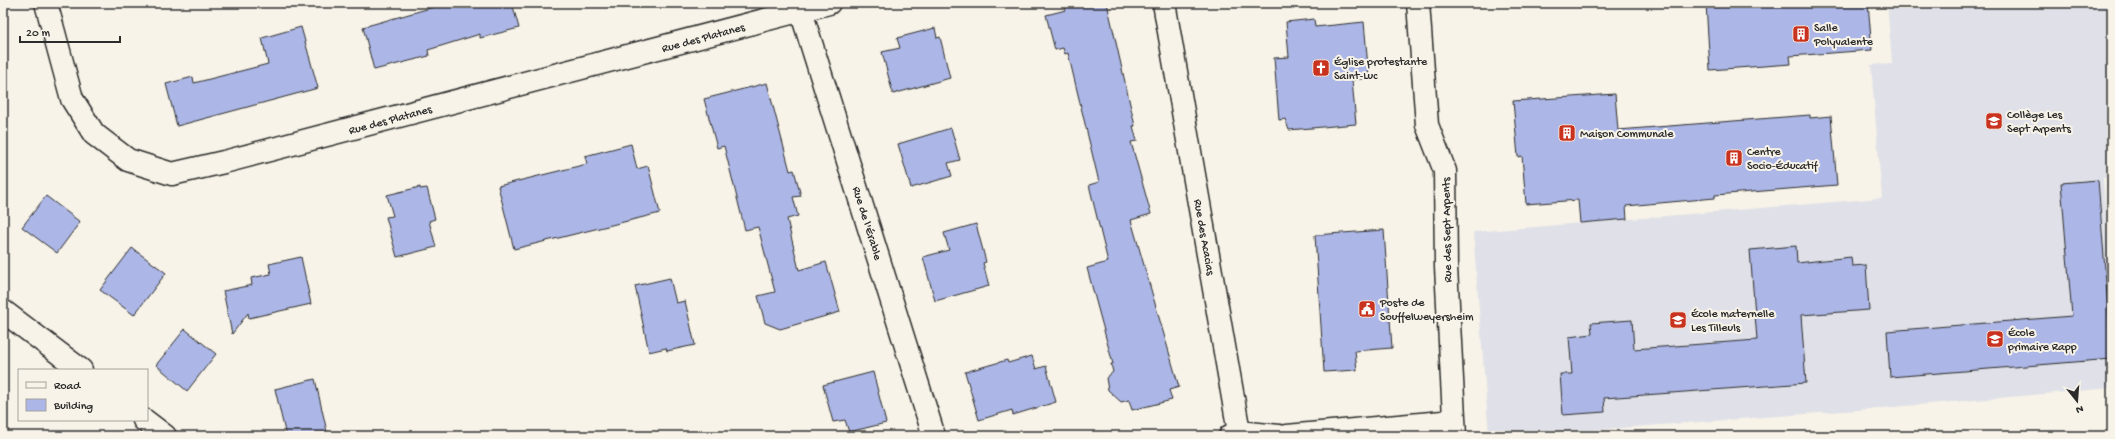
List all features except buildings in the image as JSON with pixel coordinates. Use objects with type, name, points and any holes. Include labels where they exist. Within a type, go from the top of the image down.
[{"type":"street","name":"Rue des Platanes","points":[[46,3],[72,99],[94,134],[128,160],[172,174],[224,162],[828,3]]},
{"type":"street","name":"Rue des Acacias","points":[[1164,3],[1234,434],[1279,436]]},
{"type":"street","name":"Rue des Sept Arpents","points":[[1418,3],[1427,125],[1445,171],[1446,267],[1454,428]]},
{"type":"street","name":"Rue de l'Érable","points":[[801,11],[934,436]]},
{"type":"street","points":[[3,311],[80,369]]},
{"type":"street","points":[[145,421],[165,436]]},
{"type":"street","points":[[1287,436],[1454,428]]},
{"type":"shaded area","points":[[1887,3],[2112,3],[2112,177],[2103,178],[2112,291],[2112,388],[1883,408],[1516,436],[1489,436],[1473,232],[1882,198],[1871,65],[1892,63]]},
{"type":"place","name":"Salle Polyvalente","points":[[1801,34]]},
{"type":"place","name":"Église protestante Saint-Luc","points":[[1321,68]]},
{"type":"place","name":"Collège Les Sept Arpents","points":[[1994,121]]},
{"type":"place","name":"Maison Communale","points":[[1567,133]]},
{"type":"place","name":"Centre Socio-Éducatif","points":[[1734,158]]},
{"type":"place","name":"Poste de Souffelweyersheim","points":[[1367,309]]},
{"type":"place","name":"École maternelle Les Tilleuls","points":[[1678,320]]},
{"type":"place","name":"École primaire Rapp","points":[[1995,339]]}]
